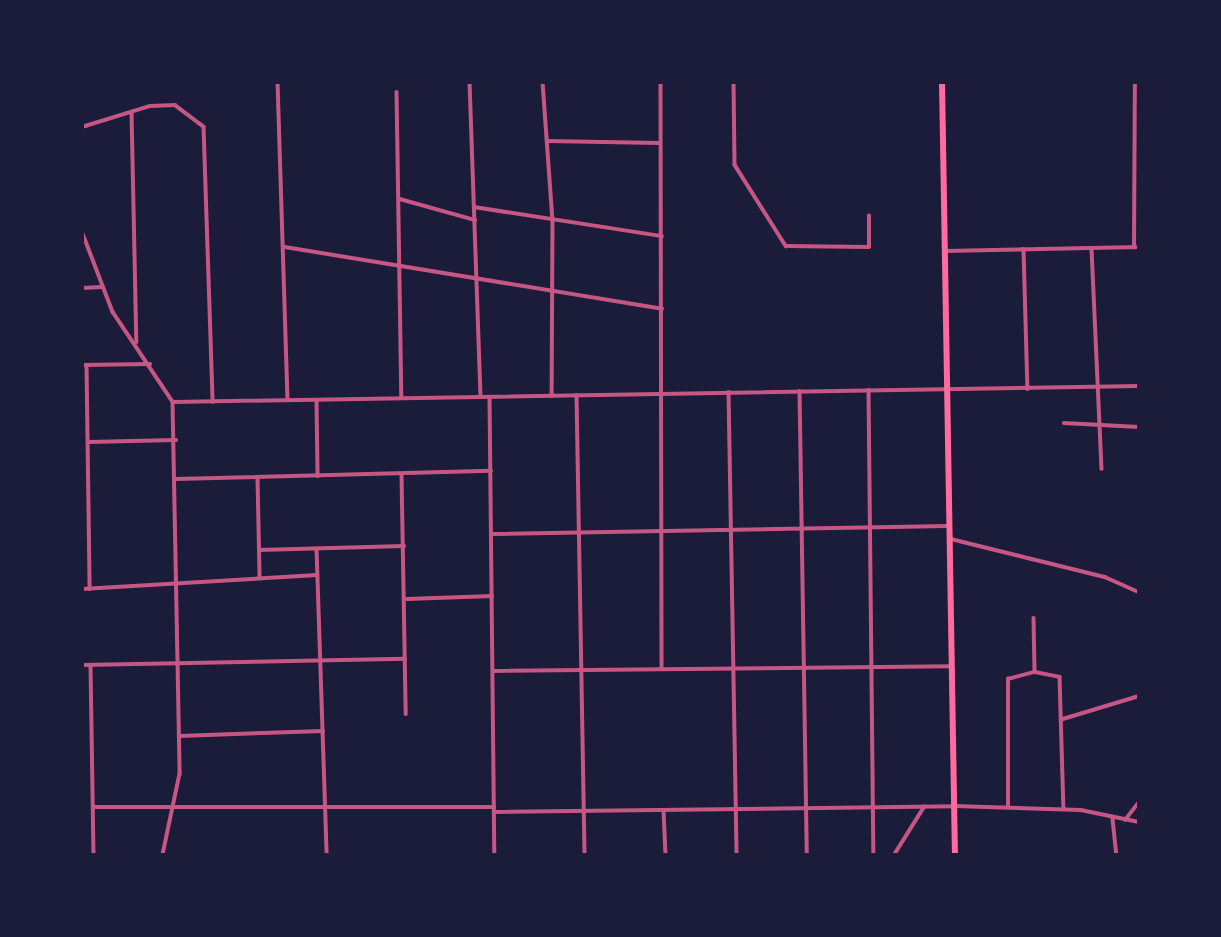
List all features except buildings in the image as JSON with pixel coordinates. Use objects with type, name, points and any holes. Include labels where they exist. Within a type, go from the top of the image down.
[{"type":"main road","points":[[942,82],[955,855]]},
{"type":"street","points":[[278,82],[288,400]]},
{"type":"street","points":[[470,82],[481,397]]},
{"type":"street","points":[[543,82],[553,220],[549,292],[552,396]]},
{"type":"street","points":[[661,82],[659,144],[662,236],[662,669]]},
{"type":"street","points":[[734,82],[735,165],[786,246],[869,247],[869,216]]},
{"type":"street","points":[[944,251],[1136,248],[1135,82]]},
{"type":"street","points":[[397,92],[402,267],[401,398]]},
{"type":"street","points":[[82,127],[132,111],[185,108],[208,138],[213,402]]},
{"type":"street","points":[[132,111],[137,344]]},
{"type":"street","points":[[547,141],[659,144]]},
{"type":"street","points":[[400,199],[475,220]]},
{"type":"street","points":[[474,207],[662,236]]},
{"type":"street","points":[[82,232],[101,287],[173,402],[176,440],[178,736],[176,808],[163,855]]},
{"type":"street","points":[[285,247],[662,309]]},
{"type":"street","points":[[1092,249],[1094,388],[1102,469]]},
{"type":"street","points":[[1024,250],[1028,388]]},
{"type":"street","points":[[82,288],[101,287]]},
{"type":"street","points":[[90,589],[85,365],[150,364]]},
{"type":"street","points":[[173,402],[1139,386]]},
{"type":"street","points":[[869,390],[875,667],[874,855]]},
{"type":"street","points":[[800,391],[807,855]]},
{"type":"street","points":[[729,392],[737,855]]},
{"type":"street","points":[[577,395],[585,855]]},
{"type":"street","points":[[490,397],[495,855]]},
{"type":"street","points":[[317,400],[318,476]]},
{"type":"street","points":[[1064,423],[1098,427],[1139,427]]},
{"type":"street","points":[[88,442],[176,440]]},
{"type":"street","points":[[176,479],[491,471]]},
{"type":"street","points":[[402,474],[406,714]]},
{"type":"street","points":[[258,478],[260,578]]},
{"type":"street","points":[[82,510],[89,510]]},
{"type":"street","points":[[492,534],[951,526]]},
{"type":"street","points":[[951,539],[1105,577],[1139,592]]},
{"type":"street","points":[[259,550],[404,546]]},
{"type":"street","points":[[317,549],[327,855]]},
{"type":"street","points":[[82,589],[317,575]]},
{"type":"street","points":[[406,599],[492,596]]},
{"type":"street","points":[[1034,618],[1035,672]]},
{"type":"street","points":[[82,665],[405,659]]},
{"type":"street","points":[[91,665],[94,855]]},
{"type":"street","points":[[493,671],[953,666]]},
{"type":"street","points":[[1008,808],[1008,679],[1035,672],[1060,677],[1064,809]]},
{"type":"street","points":[[1063,719],[1139,696]]},
{"type":"street","points":[[178,736],[323,731]]},
{"type":"street","points":[[1125,821],[1139,802]]},
{"type":"street","points":[[94,807],[584,811],[954,806],[1064,809],[1139,822]]},
{"type":"street","points":[[894,855],[925,807]]},
{"type":"street","points":[[664,810],[666,855]]},
{"type":"street","points":[[1113,819],[1117,855]]}]
